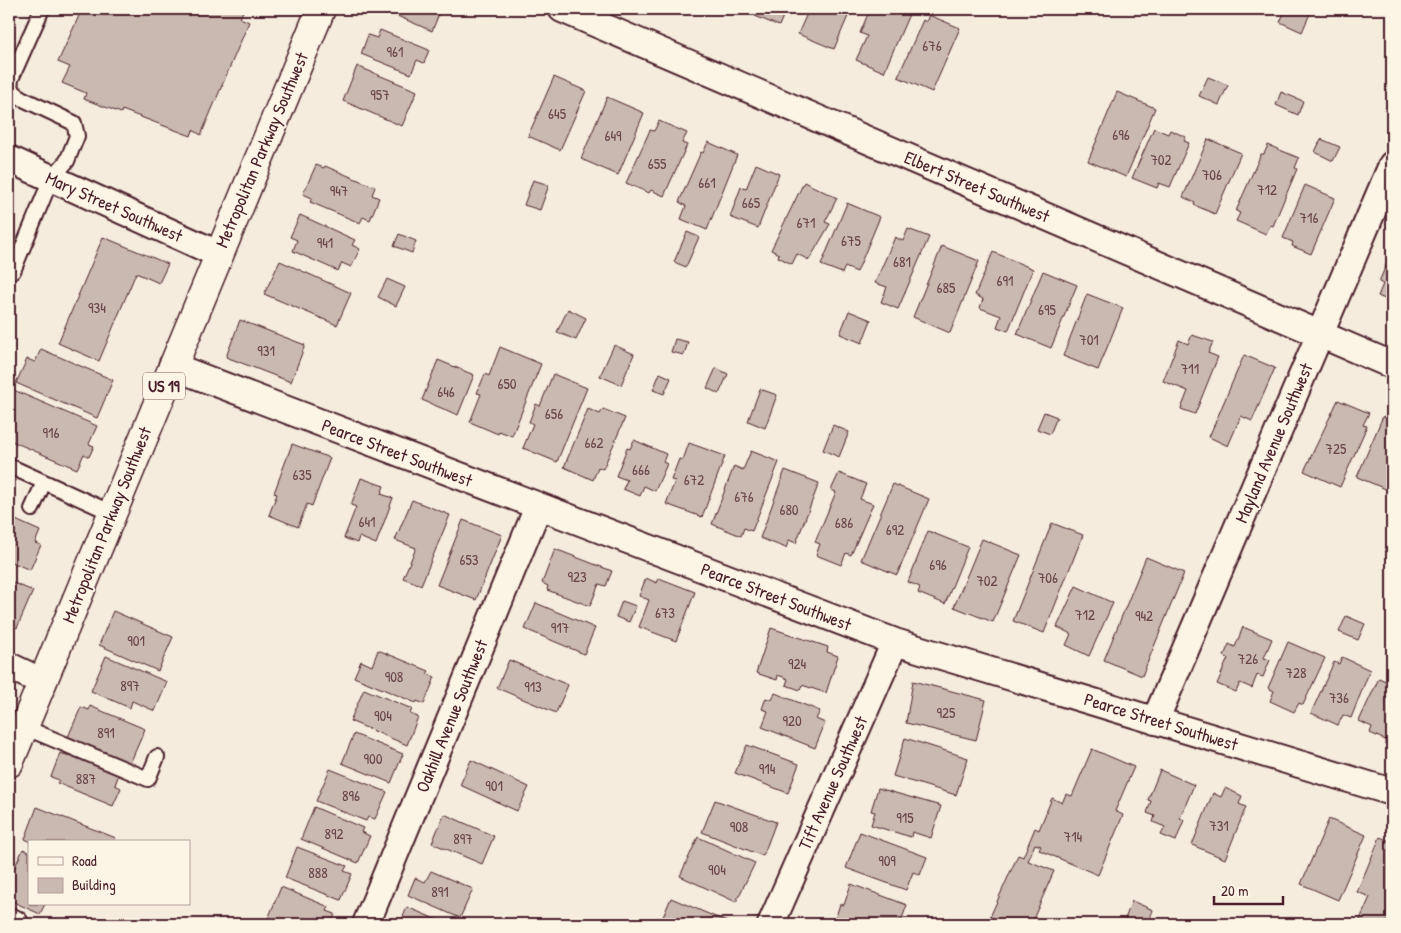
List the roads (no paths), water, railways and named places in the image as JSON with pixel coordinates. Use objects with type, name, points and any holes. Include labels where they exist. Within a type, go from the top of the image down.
[{"type":"main road","name":"Metropolitan Parkway Southwest","points":[[9,764],[218,254],[321,9]]},
{"type":"street","name":"Elbert Street Southwest","points":[[562,9],[1392,365]]},
{"type":"street","name":"Mary Street Southwest","points":[[9,159],[218,254]]},
{"type":"street","name":"Mayland Avenue Southwest","points":[[1155,721],[1392,165]]},
{"type":"street","name":"Pearce Street Southwest","points":[[172,366],[895,642],[1392,792]]},
{"type":"street","name":"Oakhill Avenue Southwest","points":[[366,924],[538,507]]},
{"type":"street","name":"Tift Avenue Southwest","points":[[771,924],[895,642]]},
{"type":"street","points":[[9,666],[43,682]]},
{"type":"street","points":[[9,921],[15,924]]},
{"type":"lane","points":[[12,270],[51,178],[67,161],[77,136],[74,123],[21,98],[10,89],[11,79],[42,9]]},
{"type":"lane","points":[[9,466],[112,513]]},
{"type":"lane","points":[[32,509],[44,482]]},
{"type":"lane","points":[[24,727],[148,779],[157,757]]}]
